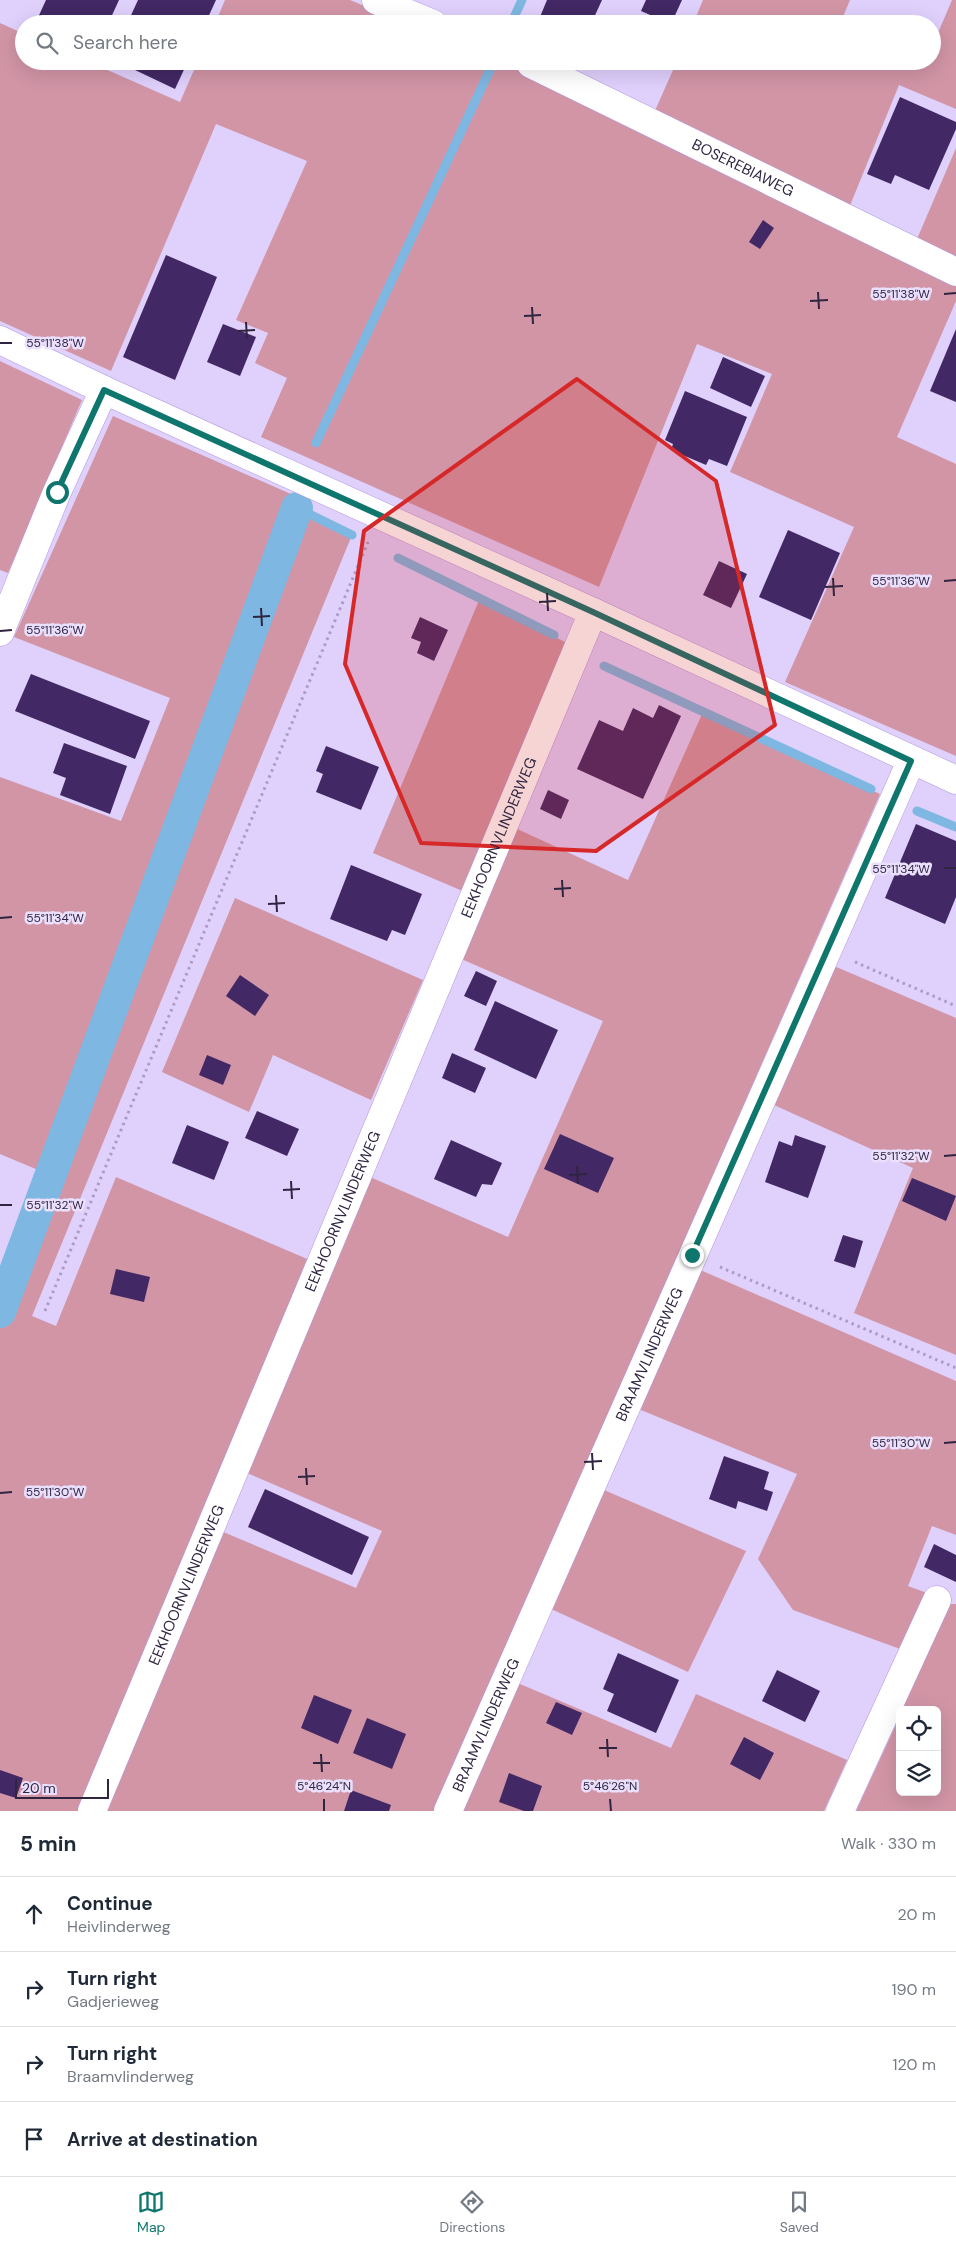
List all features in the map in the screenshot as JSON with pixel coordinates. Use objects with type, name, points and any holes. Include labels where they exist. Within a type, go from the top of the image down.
[{"type":"street","points":[[376,0],[412,15]]},
{"type":"street","name":"BOSEREBIAWEG","points":[[543,70],[956,272]]},
{"type":"street","points":[[0,340],[104,390],[593,612],[911,761],[956,780]]},
{"type":"street","points":[[0,632],[57,492],[104,390]]},
{"type":"street","name":"EEKHOORNVLINDERWEG","points":[[92,1811],[593,612]]},
{"type":"street","name":"BRAAMVLINDERWEG","points":[[448,1811],[911,761]]},
{"type":"street","points":[[840,1811],[937,1600]]},
{"type":"path","points":[[45,1310],[379,516]]},
{"type":"path","points":[[827,950],[956,1006]]},
{"type":"path","points":[[692,1255],[956,1368]]},
{"type":"highlighted area","points":[[577,379],[716,481],[775,725],[596,851],[421,843],[345,664],[364,531]]},
{"type":"shaded area","points":[[225,0],[350,0],[386,15],[219,15]]},
{"type":"shaded area","points":[[703,0],[850,0],[844,15],[697,15]]},
{"type":"shaded area","points":[[952,0],[956,0],[956,109],[899,85],[849,208],[654,113],[673,70],[941,70],[941,26]]},
{"type":"shaded area","points":[[0,23],[15,30],[15,70],[107,70],[180,102],[194,70],[518,70],[956,281],[956,301],[897,437],[956,464],[956,756],[785,682],[854,527],[730,472],[772,374],[697,344],[599,587],[261,437],[287,378],[255,363],[268,333],[236,320],[307,161],[216,124],[111,371],[0,321]]},
{"type":"shaded area","points":[[956,148],[956,258],[917,239]]},
{"type":"shaded area","points":[[0,361],[82,400],[8,573],[0,570]]},
{"type":"shaded area","points":[[113,416],[300,498],[297,508],[352,535],[32,1316],[56,1326],[116,1177],[312,1261],[83,1811],[0,1811],[0,1295],[5,1296],[50,1175],[0,1154],[0,777],[121,821],[170,698],[14,637]]},
{"type":"shaded area","points":[[480,598],[565,642],[465,892],[373,853]]},
{"type":"shaded area","points":[[703,712],[880,794],[434,1811],[105,1811],[221,1531],[356,1588],[382,1531],[247,1473],[370,1177],[508,1237],[603,1021],[459,958],[513,827],[628,880]]},
{"type":"shaded area","points":[[235,898],[423,980],[371,1100],[273,1055],[249,1112],[162,1072]]},
{"type":"shaded area","points":[[834,966],[956,1018],[956,1355],[854,1313],[913,1168],[774,1105]]},
{"type":"shaded area","points":[[698,1269],[956,1381],[956,1535],[932,1526],[908,1586],[927,1593],[903,1650],[793,1610],[758,1559],[797,1474],[636,1408]]},
{"type":"shaded area","points":[[604,1490],[746,1551],[688,1672],[549,1608]]},
{"type":"shaded area","points":[[950,1604],[956,1604],[956,1811],[856,1811],[896,1725],[896,1796],[941,1796],[941,1706],[904,1706]]},
{"type":"shaded area","points":[[513,1681],[671,1748],[696,1694],[847,1760],[824,1811],[455,1811]]},
{"type":"building","points":[[46,0],[119,0],[112,15],[39,15]]},
{"type":"building","points":[[138,0],[216,0],[209,15],[131,15]]},
{"type":"building","points":[[547,0],[602,0],[595,15],[541,15]]},
{"type":"building","points":[[646,0],[682,0],[675,15],[650,15],[641,11]]},
{"type":"building","points":[[135,70],[184,70],[175,89]]},
{"type":"building","points":[[900,97],[956,122],[956,129],[929,190],[895,175],[891,184],[867,174]]},
{"type":"building","points":[[763,220],[774,228],[760,249],[749,242]]},
{"type":"building","points":[[166,255],[217,277],[175,380],[123,357]]},
{"type":"building","points":[[223,324],[256,337],[240,376],[207,362]]},
{"type":"building","points":[[956,329],[956,402],[930,391]]},
{"type":"building","points":[[723,357],[765,376],[751,407],[710,388]]},
{"type":"building","points":[[685,391],[747,417],[727,466],[709,459],[706,465],[671,450],[673,444],[665,440]]},
{"type":"building","points":[[788,530],[840,553],[811,620],[759,597]]},
{"type":"building","points":[[719,561],[747,574],[731,608],[703,595]]},
{"type":"building","points":[[420,617],[448,630],[434,661],[417,653],[421,642],[411,638]]},
{"type":"building","points":[[31,674],[150,721],[135,759],[15,711]]},
{"type":"building","points":[[659,705],[681,716],[643,799],[577,769],[599,720],[623,731],[633,708],[653,718]]},
{"type":"building","points":[[64,743],[127,766],[110,814],[60,795],[66,778],[53,773]]},
{"type":"building","points":[[326,746],[379,767],[361,810],[316,792],[323,774],[316,771]]},
{"type":"building","points":[[548,790],[569,800],[561,819],[540,809]]},
{"type":"building","points":[[916,824],[956,841],[956,897],[945,924],[885,898]]},
{"type":"building","points":[[351,865],[422,894],[405,935],[392,930],[387,941],[330,919]]},
{"type":"building","points":[[476,971],[497,981],[486,1006],[464,996]]},
{"type":"building","points":[[240,975],[269,995],[255,1016],[226,996]]},
{"type":"building","points":[[495,1001],[558,1030],[536,1079],[474,1050]]},
{"type":"building","points":[[452,1053],[486,1068],[475,1093],[442,1078]]},
{"type":"building","points":[[207,1055],[231,1065],[223,1085],[199,1075]]},
{"type":"building","points":[[257,1111],[299,1129],[287,1156],[245,1138]]},
{"type":"building","points":[[187,1125],[229,1142],[214,1180],[172,1163]]},
{"type":"building","points":[[560,1134],[614,1158],[598,1193],[544,1169]]},
{"type":"building","points":[[795,1135],[826,1146],[808,1198],[765,1182],[779,1141],[792,1146]]},
{"type":"building","points":[[451,1140],[502,1163],[492,1185],[482,1184],[476,1197],[434,1179]]},
{"type":"building","points":[[912,1178],[956,1196],[946,1221],[902,1201]]},
{"type":"building","points":[[843,1235],[863,1241],[855,1268],[834,1261]]},
{"type":"building","points":[[116,1269],[150,1277],[144,1302],[110,1294]]},
{"type":"building","points":[[724,1456],[769,1472],[764,1489],[773,1492],[767,1511],[738,1501],[736,1509],[709,1499]]},
{"type":"building","points":[[265,1489],[369,1537],[352,1575],[248,1527]]},
{"type":"building","points":[[934,1544],[956,1555],[956,1582],[924,1567]]},
{"type":"building","points":[[618,1653],[679,1680],[656,1733],[607,1711],[614,1694],[603,1689]]},
{"type":"building","points":[[777,1670],[820,1691],[805,1722],[762,1701]]},
{"type":"building","points":[[314,1695],[352,1710],[338,1744],[301,1728]]},
{"type":"building","points":[[556,1702],[582,1713],[572,1735],[546,1723]]},
{"type":"building","points":[[367,1718],[406,1734],[392,1769],[353,1753]]},
{"type":"building","points":[[744,1737],[774,1753],[760,1780],[730,1764]]},
{"type":"building","points":[[0,1770],[23,1778],[16,1798],[0,1793]]},
{"type":"building","points":[[509,1773],[542,1786],[533,1811],[524,1811],[499,1802]]},
{"type":"building","points":[[351,1790],[391,1805],[389,1811],[344,1811]]},
{"type":"waterway","points":[[515,15],[522,0]]},
{"type":"waterway","points":[[316,443],[490,70]]},
{"type":"waterway","points":[[297,508],[352,535]]},
{"type":"waterway","points":[[0,1312],[297,508]]},
{"type":"waterway","points":[[398,558],[554,635]]},
{"type":"waterway","points":[[604,666],[871,789]]},
{"type":"waterway","points":[[917,811],[956,827]]},
{"type":"route","points":[[57,492],[104,390],[593,612],[911,761],[692,1255]]}]
